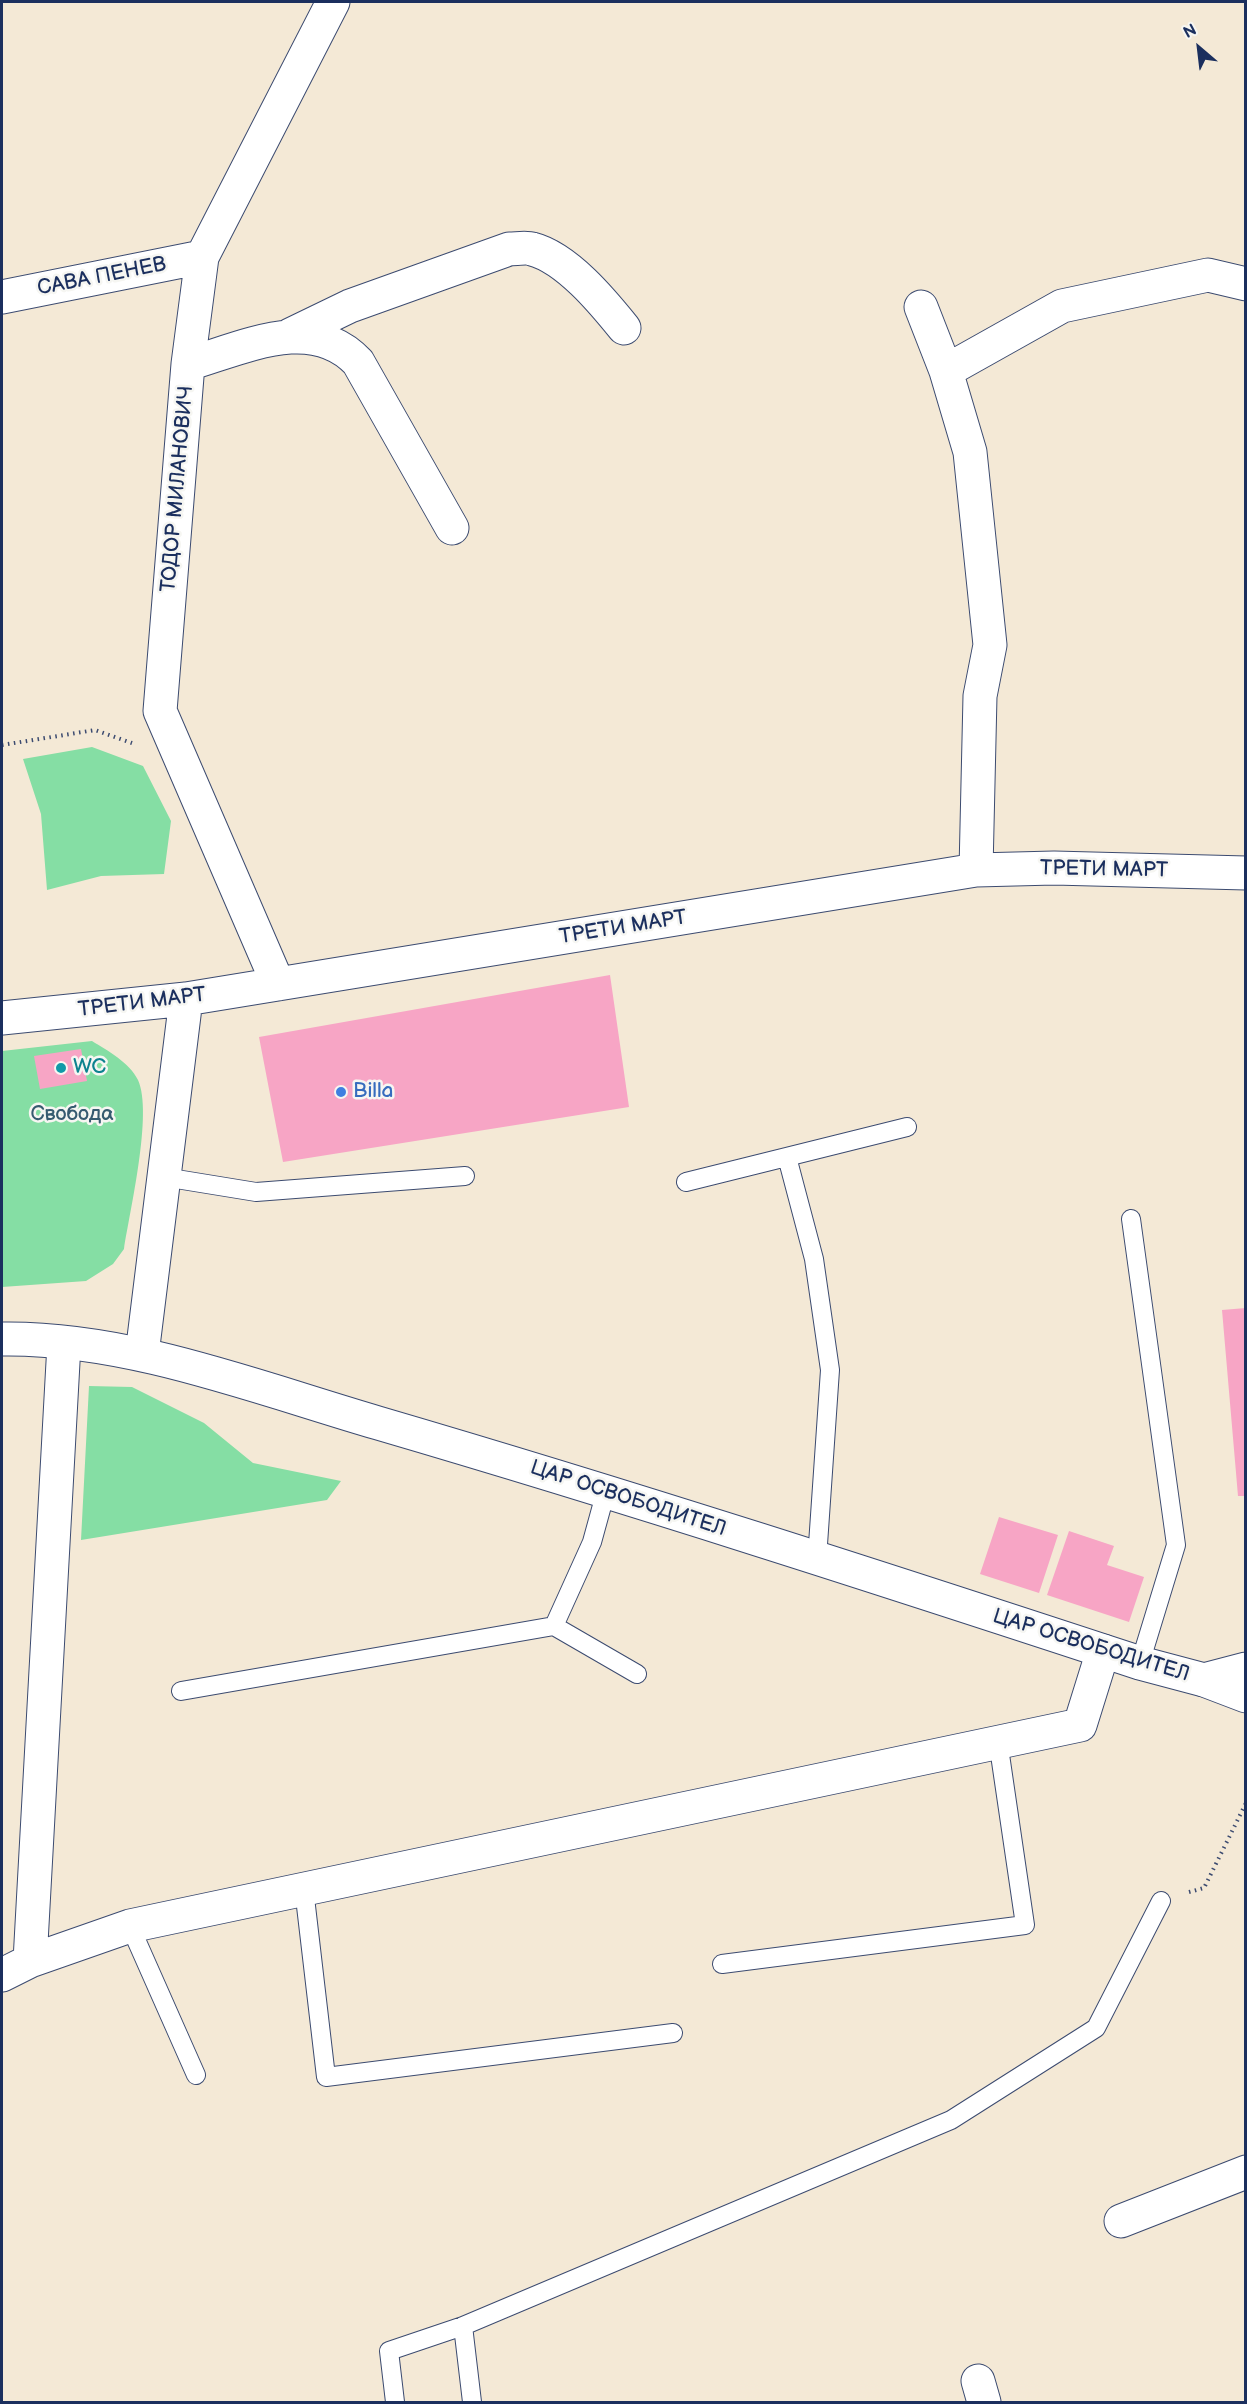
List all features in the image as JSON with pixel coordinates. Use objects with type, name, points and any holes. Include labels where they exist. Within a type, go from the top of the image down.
[{"type":"street","name":"ТОДОР МИЛАНОВИЧ","points":[[278,984],[160,711],[188,364],[202,257],[333,2]]},
{"type":"street","points":[[188,364],[290,335],[350,306],[509,249],[531,248],[545,255],[592,289],[624,328]]},
{"type":"street","name":"САВА ПЕНЕВ","points":[[2,297],[202,257]]},
{"type":"street","points":[[946,371],[1062,306],[1208,275],[1245,284]]},
{"type":"street","points":[[921,307],[946,371],[970,452],[990,645],[980,696],[976,870]]},
{"type":"street","points":[[290,335],[326,339],[344,348],[358,362],[452,528]]},
{"type":"street","name":"ТРЕТИ МАРТ","points":[[2,1018],[186,999],[976,870],[1054,868],[1245,873]]},
{"type":"street","points":[[142,1354],[186,999]]},
{"type":"street","name":"ЦАР ОСВОБОДИТЕЛ","points":[[2,1339],[29,1339],[142,1354],[606,1491],[1140,1663],[1204,1680],[1245,1696]]},
{"type":"street","points":[[64,1344],[16,1968],[130,1926],[1080,1725],[1103,1651]]},
{"type":"street","points":[[1204,1680],[1245,1669]]},
{"type":"street","points":[[1121,2221],[1245,2172]]},
{"type":"lane","points":[[686,1182],[907,1127]]},
{"type":"lane","points":[[788,1157],[814,1259],[830,1370],[816,1559]]},
{"type":"lane","points":[[164,1177],[256,1192],[465,1176]]},
{"type":"lane","points":[[1131,1219],[1176,1545],[1140,1663]]},
{"type":"lane","points":[[554,1626],[592,1542],[606,1491]]},
{"type":"lane","points":[[181,1691],[554,1626],[637,1674]]},
{"type":"lane","points":[[722,1964],[1025,1925],[998,1741]]},
{"type":"lane","points":[[304,1889],[326,2077],[673,2032]]},
{"type":"lane","points":[[395,2403],[389,2351],[463,2326],[951,2120],[1096,2028],[1161,1901]]},
{"type":"lane","points":[[130,1926],[196,2075]]},
{"type":"lane","points":[[463,2326],[472,2403]]},
{"type":"path","points":[[2,745],[95,730],[143,747],[160,711]]},
{"type":"path","points":[[1204,1888],[1245,1803]]},
{"type":"green space","points":[[92,747],[143,766],[171,821],[164,874],[101,876],[47,890],[41,814],[23,759]]},
{"type":"green space","name":"Свобода","points":[[92,1041],[129,1068],[138,1080],[142,1095],[142,1138],[124,1249],[113,1264],[86,1281],[2,1287],[2,1051]]},
{"type":"green space","points":[[89,1386],[132,1387],[204,1423],[253,1463],[341,1481],[327,1500],[81,1540]]},
{"type":"building","points":[[610,975],[629,1107],[283,1162],[259,1037]]},
{"type":"building","name":"WC","points":[[81,1049],[87,1081],[40,1089],[34,1056]]},
{"type":"building","points":[[1246,1308],[1246,1496],[1238,1496],[1222,1310]]},
{"type":"building","points":[[999,1517],[1058,1535],[1039,1593],[980,1574]]},
{"type":"building","points":[[1069,1531],[1114,1546],[1107,1565],[1144,1577],[1129,1622],[1047,1595]]},
{"type":"place","name":"WC","points":[[61,1068]]},
{"type":"place","name":"Billa","points":[[341,1092]]}]
